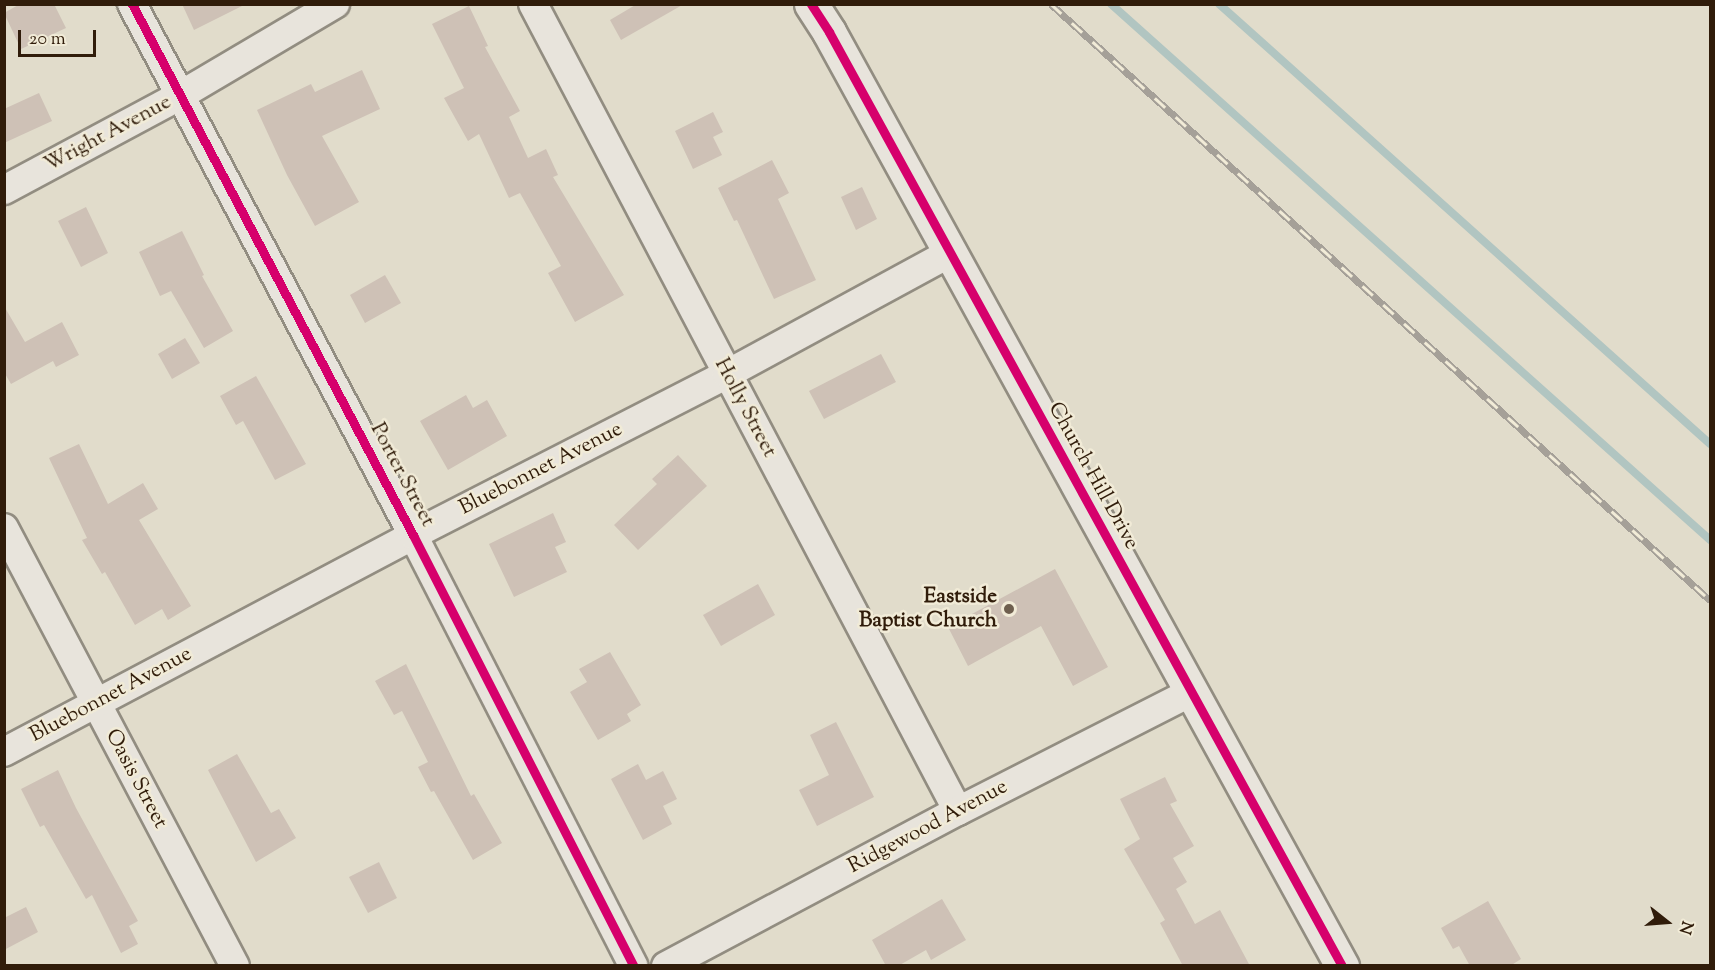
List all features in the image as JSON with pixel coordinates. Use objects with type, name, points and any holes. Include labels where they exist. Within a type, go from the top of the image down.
[{"type":"street","name":"Porter Street","points":[[132,4],[413,535],[634,966]]},
{"type":"street","name":"Wright Avenue","points":[[4,190],[181,95],[334,4]]},
{"type":"street","name":"Holly Street","points":[[533,4],[958,811]]},
{"type":"street","name":"Church Hill Drive","points":[[811,4],[829,32],[1342,966]]},
{"type":"street","name":"Bluebonnet Avenue","points":[[4,752],[413,535],[727,374],[950,253]]},
{"type":"street","name":"Oasis Street","points":[[4,528],[234,966]]},
{"type":"street","name":"Ridgewood Avenue","points":[[666,966],[958,811],[1192,692]]},
{"type":"building","points":[[20,4],[54,4],[66,28],[21,49],[4,13]]},
{"type":"building","points":[[182,4],[246,4],[194,30]]},
{"type":"building","points":[[637,4],[684,4],[621,40],[610,20]]},
{"type":"building","points":[[469,6],[488,46],[485,47],[520,111],[509,117],[528,158],[546,149],[558,175],[553,177],[624,295],[575,322],[548,273],[561,266],[520,193],[509,198],[479,134],[468,141],[444,98],[464,88],[432,24]]},
{"type":"building","points":[[362,70],[380,109],[322,136],[359,202],[315,226],[287,175],[257,110],[311,84],[315,92]]},
{"type":"building","points":[[39,93],[52,121],[4,143],[4,109]]},
{"type":"building","points":[[713,112],[723,132],[713,137],[722,155],[693,169],[675,131]]},
{"type":"building","points":[[772,160],[789,193],[778,199],[816,280],[774,299],[737,220],[734,221],[718,188]]},
{"type":"building","points":[[862,187],[877,219],[856,230],[841,197]]},
{"type":"building","points":[[86,207],[108,253],[81,267],[58,221]]},
{"type":"building","points":[[182,231],[204,275],[202,276],[233,331],[204,348],[171,291],[160,296],[139,252]]},
{"type":"building","points":[[385,275],[401,303],[365,323],[350,295]]},
{"type":"building","points":[[4,306],[25,342],[62,322],[79,355],[56,367],[53,361],[11,384],[4,372]]},
{"type":"building","points":[[185,338],[200,363],[172,379],[158,354]]},
{"type":"building","points":[[881,354],[896,382],[824,419],[809,391]]},
{"type":"building","points":[[256,376],[306,464],[275,480],[243,421],[236,425],[220,396]]},
{"type":"building","points":[[466,395],[473,408],[487,400],[507,436],[448,470],[420,421]]},
{"type":"building","points":[[79,444],[108,504],[143,483],[158,509],[139,520],[191,606],[168,620],[162,609],[135,625],[105,572],[102,574],[82,540],[87,538],[49,458]]},
{"type":"building","points":[[678,455],[707,486],[638,550],[614,525],[657,484],[652,479]]},
{"type":"building","points":[[553,513],[566,542],[555,547],[567,572],[514,597],[489,544]]},
{"type":"building","points":[[1055,569],[1108,667],[1073,686],[1041,626],[968,666],[948,627]]},
{"type":"building","points":[[758,584],[775,615],[721,646],[703,615]]},
{"type":"building","points":[[610,652],[641,705],[627,714],[631,721],[598,740],[570,692],[587,682],[579,669]]},
{"type":"building","points":[[406,664],[471,796],[474,794],[502,843],[473,860],[418,767],[428,762],[402,711],[394,715],[375,681]]},
{"type":"building","points":[[836,722],[874,797],[817,826],[799,790],[829,775],[810,735]]},
{"type":"building","points":[[237,754],[271,813],[279,809],[296,838],[256,862],[208,770]]},
{"type":"building","points":[[638,764],[646,780],[663,771],[677,799],[663,806],[672,824],[643,840],[611,779]]},
{"type":"building","points":[[58,770],[76,808],[138,921],[129,926],[138,944],[121,953],[92,895],[86,899],[44,825],[40,827],[21,789]]},
{"type":"building","points":[[1165,777],[1177,801],[1170,804],[1194,846],[1173,858],[1187,882],[1176,889],[1195,924],[1220,910],[1250,966],[1183,966],[1160,923],[1165,920],[1124,849],[1140,839],[1120,799]]},
{"type":"building","points":[[379,862],[397,898],[368,913],[349,877]]},
{"type":"building","points":[[942,899],[966,940],[931,960],[926,950],[898,966],[886,966],[872,940]]},
{"type":"building","points":[[1488,901],[1521,959],[1510,966],[1470,966],[1459,946],[1453,949],[1441,928]]},
{"type":"building","points":[[26,907],[38,932],[4,950],[4,918]]},
{"type":"waterway","points":[[1111,4],[1710,540]]},
{"type":"waterway","points":[[1219,4],[1710,444]]},
{"type":"railway","points":[[1051,4],[1710,600]]},
{"type":"cycle path","points":[[132,4],[413,535],[634,966]]},
{"type":"cycle path","points":[[811,4],[829,32],[1342,966]]},
{"type":"place","name":"Eastside Baptist Church","points":[[1009,609]]}]
